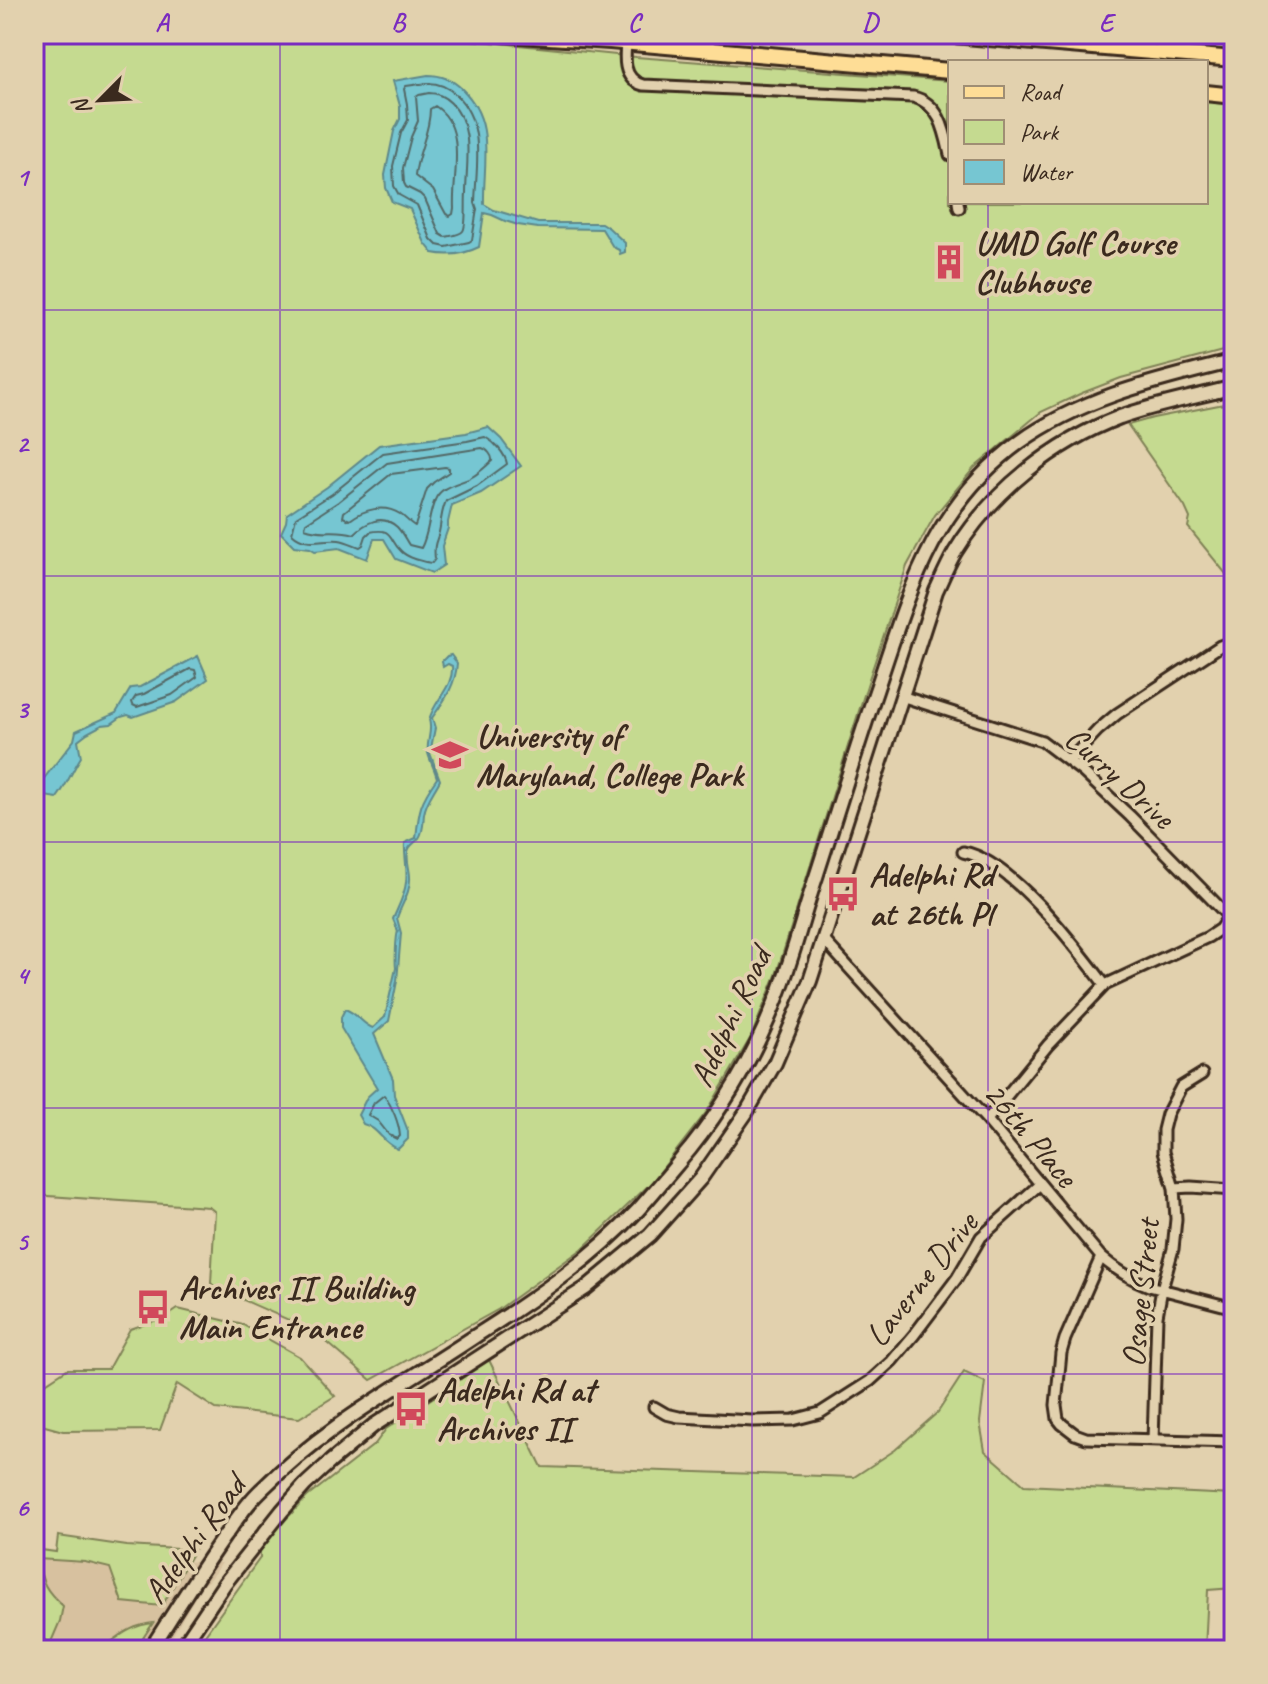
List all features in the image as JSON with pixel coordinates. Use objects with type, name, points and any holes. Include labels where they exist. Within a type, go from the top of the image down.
[{"type":"main road","points":[[504,34],[626,38],[689,48],[948,71]]},
{"type":"main road","points":[[535,37],[557,34]]},
{"type":"main road","points":[[648,34],[666,43],[689,48]]},
{"type":"main road","points":[[941,34],[1234,59]]},
{"type":"main road","points":[[1208,93],[1234,96]]},
{"type":"main road","name":"Adelphi Road","points":[[150,1650],[242,1510],[260,1491],[318,1438],[343,1420],[476,1337],[568,1272],[636,1211],[709,1123],[741,1072],[778,996],[905,606],[933,540],[963,496],[1007,452],[1075,409],[1128,388],[1234,361]]},
{"type":"main road","name":"Adelphi Road","points":[[180,1650],[225,1583],[282,1511],[330,1462],[373,1426],[578,1293],[623,1259],[650,1235],[701,1178],[746,1113],[775,1063],[810,981],[936,591],[956,551],[986,512],[1012,485],[1056,450],[1105,424],[1138,412],[1234,387]]},
{"type":"street","points":[[626,38],[626,72],[630,79],[643,85],[913,97],[930,104],[938,115],[948,146]]},
{"type":"street","points":[[1069,761],[1117,714],[1220,646],[1234,641]]},
{"type":"street","name":"Curry Drive","points":[[901,696],[1042,741],[1130,816],[1232,916]]},
{"type":"street","points":[[963,852],[975,854],[1002,871],[1049,915],[1105,985]]},
{"type":"street","points":[[987,1120],[1048,1045],[1105,985],[1197,943],[1220,929],[1232,916]]},
{"type":"street","name":"26th Place","points":[[823,939],[987,1120],[1113,1268],[1137,1281],[1234,1308]]},
{"type":"street","name":"Osage Street","points":[[1153,1440],[1157,1316],[1175,1231],[1174,1188],[1163,1152],[1163,1130],[1167,1114],[1181,1087],[1202,1074]]},
{"type":"street","name":"Laverne Drive","points":[[654,1407],[679,1417],[753,1421],[793,1420],[820,1413],[870,1381],[892,1361],[957,1278],[981,1237],[1040,1184]]},
{"type":"street","points":[[1174,1188],[1234,1190]]},
{"type":"street","points":[[1101,1257],[1061,1353],[1056,1405],[1058,1419],[1069,1431],[1095,1438],[1234,1442]]},
{"type":"shaded area","points":[[34,1555],[222,1563],[203,1584],[164,1650],[34,1650]]},
{"type":"green space","name":"University of Maryland, College Park","points":[[34,34],[412,34],[636,57],[948,81],[948,204],[1208,204],[1208,102],[1234,105],[1234,348],[1121,378],[1041,412],[974,468],[935,515],[907,566],[776,975],[751,1037],[708,1110],[652,1182],[582,1249],[499,1309],[371,1380],[314,1331],[216,1288],[211,1283],[215,1212],[209,1207],[34,1195]]},
{"type":"green space","points":[[1079,34],[1234,34],[1234,45],[1166,44]]},
{"type":"green space","points":[[1234,402],[1234,584],[1188,527],[1190,518],[1185,507],[1128,425]]},
{"type":"green space","points":[[178,1309],[243,1325],[300,1357],[335,1396],[299,1418],[216,1409],[177,1384],[160,1430],[63,1431],[34,1423],[34,1405],[41,1386],[67,1369],[108,1369],[130,1329],[166,1317]]},
{"type":"green space","points":[[489,1360],[542,1467],[854,1477],[895,1450],[938,1412],[964,1372],[985,1382],[980,1422],[985,1451],[1024,1485],[1234,1495],[1234,1588],[1208,1590],[1205,1650],[194,1650],[260,1558],[260,1547],[307,1497],[375,1444],[386,1429]]},
{"type":"green space","points":[[58,1536],[127,1546],[194,1550],[162,1606],[122,1602],[110,1568],[85,1562],[38,1559],[45,1586],[63,1606],[51,1642],[34,1637],[34,1549],[56,1552]]},
{"type":"green space","points":[[153,1623],[135,1650],[80,1650],[89,1642],[110,1643],[130,1630]]},
{"type":"water","points":[[428,75],[446,78],[458,86],[480,115],[485,143],[484,204],[538,223],[601,223],[625,243],[625,252],[620,254],[613,247],[602,229],[538,228],[518,225],[484,213],[479,247],[456,254],[433,253],[425,243],[410,209],[392,202],[385,175],[394,131],[400,119],[393,81]]},
{"type":"water","points":[[488,427],[521,466],[481,493],[452,505],[442,546],[444,565],[432,573],[396,559],[384,539],[374,539],[367,559],[339,548],[315,551],[294,546],[281,533],[287,514],[327,487],[379,445]]},
{"type":"water","points":[[451,655],[457,663],[452,686],[432,718],[435,728],[430,753],[440,780],[426,805],[421,835],[409,849],[410,883],[397,918],[401,933],[397,981],[389,1021],[374,1034],[393,1079],[394,1095],[408,1131],[408,1139],[398,1149],[363,1124],[358,1115],[367,1097],[377,1088],[341,1028],[341,1017],[345,1009],[373,1028],[385,1017],[396,968],[398,931],[393,919],[406,882],[405,843],[416,838],[421,806],[437,778],[428,753],[429,720],[450,680],[452,666],[448,664],[443,667],[442,661]]},
{"type":"water","points":[[198,656],[208,679],[176,702],[133,717],[121,717],[87,733],[78,740],[81,757],[61,793],[57,798],[44,796],[42,781],[74,740],[76,731],[116,713],[131,688],[140,687]]},
{"type":"place","name":"UMD Golf Course Clubhouse","points":[[949,262]]},
{"type":"place","name":"University of Maryland, College Park","points":[[450,755]]},
{"type":"place","name":"Adelphi Rd at 26th Pl","points":[[843,894]]},
{"type":"place","name":"Archives II Building Main Entrance","points":[[153,1307]]},
{"type":"place","name":"Adelphi Rd at Archives II","points":[[411,1409]]}]
